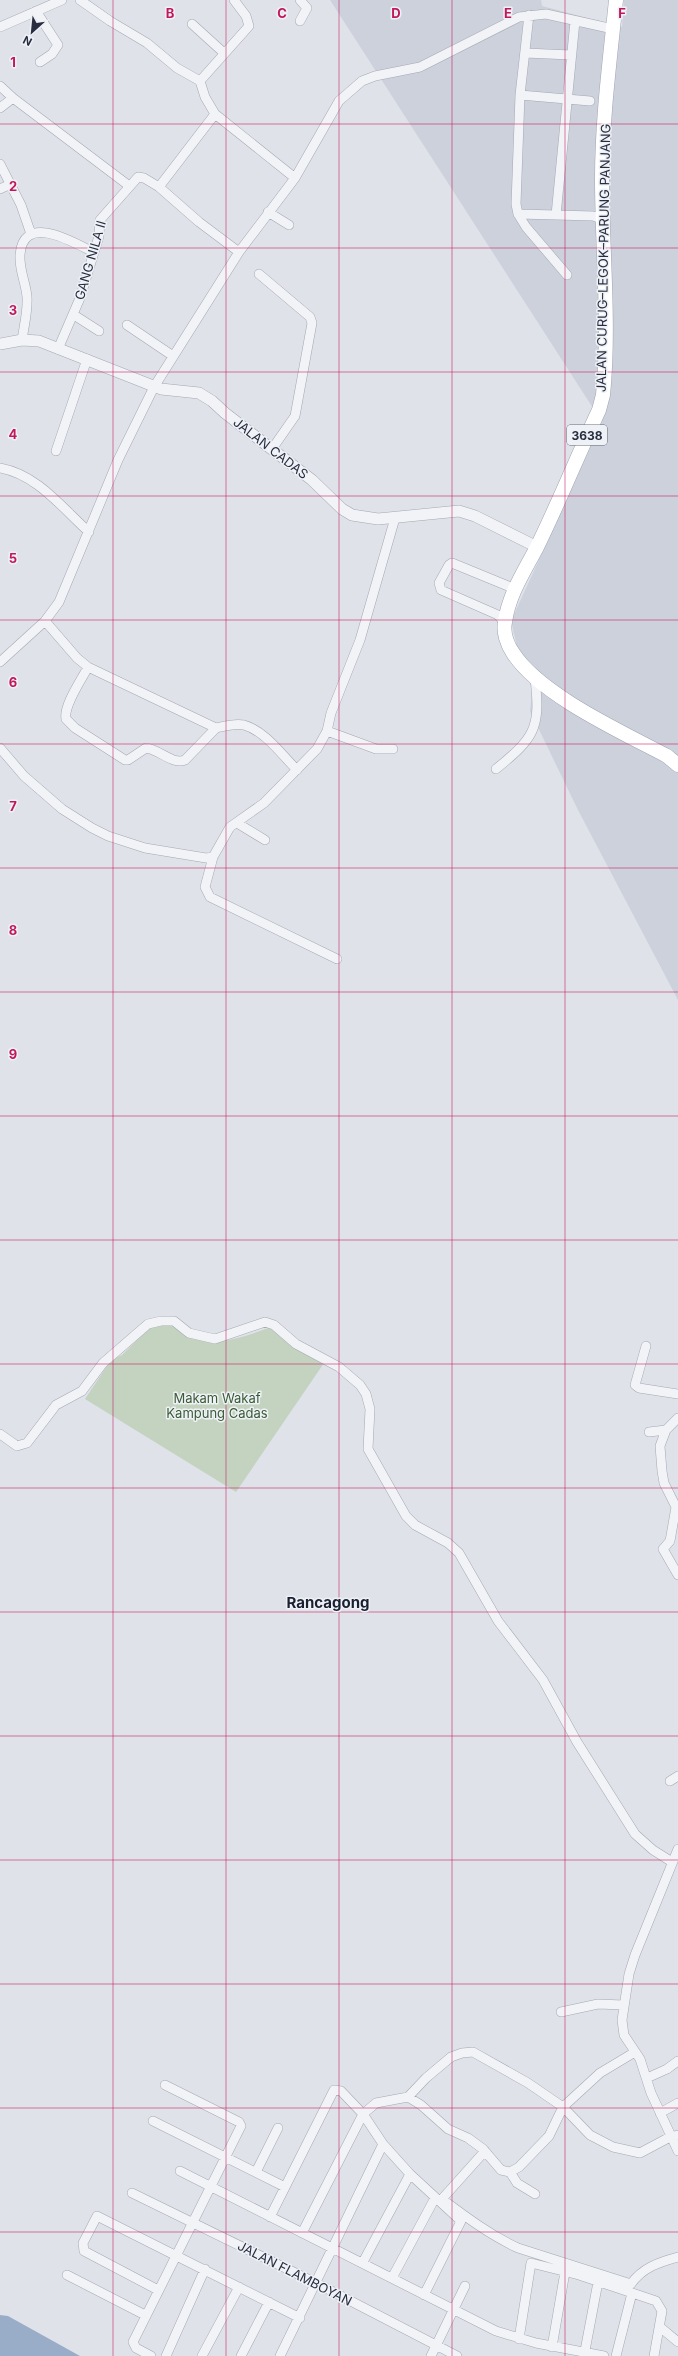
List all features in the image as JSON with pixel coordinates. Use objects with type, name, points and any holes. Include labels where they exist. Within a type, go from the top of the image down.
[{"type":"main road","name":"JALAN CURUG–LEGOK–PARUNG PANJANG","points":[[616,0],[605,118],[602,177],[603,395],[599,410],[537,547],[513,590],[504,622],[505,636],[512,652],[535,679],[564,700],[667,756],[678,764]]},
{"type":"street","points":[[0,27],[62,0]]},
{"type":"street","points":[[80,0],[110,21],[147,43],[178,68],[200,81],[205,97],[215,114],[295,178]]},
{"type":"street","points":[[200,81],[249,25],[234,0]]},
{"type":"street","points":[[300,0],[307,8],[300,21]]},
{"type":"street","points":[[36,11],[58,45],[52,54],[40,62]]},
{"type":"street","points":[[0,662],[45,621],[59,602],[118,460],[154,386],[239,252],[295,178],[339,100],[352,88],[375,76],[420,67],[436,61],[491,30],[529,15],[546,14],[613,29]]},
{"type":"street","points":[[529,15],[520,95],[515,183],[518,214],[526,227],[567,275]]},
{"type":"street","points":[[556,215],[575,21]]},
{"type":"street","points":[[192,24],[224,53]]},
{"type":"street","points":[[525,53],[571,55]]},
{"type":"street","points":[[0,86],[13,98],[128,185],[141,177],[159,187],[200,222],[239,252]]},
{"type":"street","points":[[520,95],[590,101]]},
{"type":"street","points":[[0,108],[13,98]]},
{"type":"street","points":[[159,187],[215,114]]},
{"type":"street","points":[[0,164],[21,205],[31,234]]},
{"type":"street","points":[[0,189],[10,184]]},
{"type":"street","name":"GANG NILA II","points":[[58,349],[74,315],[98,236],[100,220],[128,185]]},
{"type":"street","points":[[268,212],[289,225]]},
{"type":"street","points":[[518,214],[593,216],[602,219]]},
{"type":"street","points":[[22,340],[27,299],[20,255],[24,242],[31,234],[46,232],[70,240],[93,252]]},
{"type":"street","points":[[259,274],[310,317],[312,323],[295,416],[272,449]]},
{"type":"street","points":[[74,315],[99,331]]},
{"type":"street","points":[[127,325],[173,356]]},
{"type":"street","name":"JALAN CADAS","points":[[0,344],[22,340],[39,341],[154,386],[170,391],[193,391],[205,396],[312,480],[342,509],[364,518],[395,518],[453,511],[466,512],[537,547]]},
{"type":"street","points":[[56,451],[87,359]]},
{"type":"street","points":[[0,468],[21,475],[44,489],[89,532]]},
{"type":"street","points":[[337,959],[210,897],[205,887],[213,857],[230,826],[238,823],[264,803],[317,749],[327,731],[331,713],[360,640],[395,518]]},
{"type":"street","points":[[504,622],[498,615],[441,590],[439,583],[452,562],[508,586],[513,590]]},
{"type":"street","points":[[45,621],[76,658],[88,667],[216,728]]},
{"type":"street","points":[[88,667],[65,712],[66,719],[75,728],[125,760],[130,759],[146,748],[182,762],[188,758],[216,728],[234,724],[244,725],[254,730],[297,770]]},
{"type":"street","points":[[496,770],[514,755],[532,731],[538,713],[535,679]]},
{"type":"street","points":[[327,731],[376,748],[393,749]]},
{"type":"street","points":[[0,748],[24,776],[62,809],[108,836],[145,848],[206,858],[213,857]]},
{"type":"street","points":[[238,823],[265,840]]},
{"type":"street","points":[[0,1434],[17,1446],[27,1443],[56,1404],[82,1391],[103,1363],[148,1324],[171,1320],[178,1323],[189,1333],[215,1339],[259,1323],[271,1323],[296,1344],[339,1367],[360,1385],[366,1394],[370,1409],[368,1449],[406,1516],[415,1525],[448,1543],[459,1553],[498,1621],[543,1680],[581,1748],[635,1834],[653,1850],[672,1862]]},
{"type":"street","points":[[646,1346],[635,1385],[639,1388],[678,1394]]},
{"type":"street","points":[[678,1418],[666,1430],[660,1446],[664,1484],[676,1507],[670,1541],[663,1549],[678,1575]]},
{"type":"street","points":[[649,1432],[666,1430]]},
{"type":"street","points":[[678,1848],[635,1955],[623,2005],[622,2020],[624,2035],[635,2052],[647,2078],[651,2094],[660,2113],[674,2136],[678,2151]]},
{"type":"street","points":[[561,2012],[598,2004],[623,2005]]},
{"type":"street","points":[[302,2233],[363,2114],[376,2103],[408,2097],[426,2078],[451,2057],[462,2053],[473,2052],[528,2083],[563,2107],[590,2135],[613,2147],[640,2153],[674,2136]]},
{"type":"street","points":[[510,2172],[519,2167],[549,2136],[563,2107],[600,2074],[635,2052]]},
{"type":"street","points":[[647,2078],[667,2069],[678,2061]]},
{"type":"street","points":[[151,2356],[134,2346],[145,2315],[194,2222],[224,2156],[240,2129],[240,2124],[165,2085]]},
{"type":"street","points":[[270,2217],[333,2091],[341,2091],[363,2114],[383,2144],[410,2174],[461,2221],[424,2295]]},
{"type":"street","points":[[408,2097],[421,2105],[448,2129],[468,2138],[485,2151],[497,2167],[510,2172],[514,2181],[535,2194]]},
{"type":"street","points":[[660,2113],[678,2103]]},
{"type":"street","points":[[153,2121],[285,2187]]},
{"type":"street","points":[[256,2172],[278,2128]]},
{"type":"street","points":[[280,2356],[300,2318],[383,2144]]},
{"type":"street","points":[[485,2151],[442,2199],[486,2231],[506,2242],[518,2248],[631,2284],[637,2276],[653,2265],[678,2257]]},
{"type":"street","points":[[180,2171],[363,2262],[424,2295],[496,2331],[519,2339],[584,2354],[604,2356]]},
{"type":"street","points":[[363,2262],[410,2174]]},
{"type":"street","name":"JALAN FLAMBOYAN","points":[[132,2193],[316,2283],[457,2356]]},
{"type":"street","points":[[392,2278],[435,2198]]},
{"type":"street","points":[[158,2290],[84,2251],[83,2243],[96,2216],[205,2269],[300,2318]]},
{"type":"street","points":[[519,2339],[531,2263],[652,2299],[659,2304],[662,2311],[654,2356]]},
{"type":"street","points":[[166,2356],[205,2269]]},
{"type":"street","points":[[552,2346],[565,2272]]},
{"type":"street","points":[[67,2275],[145,2315]]},
{"type":"street","points":[[584,2354],[598,2282]]},
{"type":"street","points":[[431,2356],[455,2310],[465,2286]]},
{"type":"street","points":[[202,2356],[239,2287]]},
{"type":"street","points":[[616,2356],[632,2293]]},
{"type":"street","points":[[241,2356],[269,2302]]},
{"type":"street","points":[[660,2327],[678,2342]]},
{"type":"shaded area","points":[[330,0],[541,0],[542,6],[622,27],[624,0],[678,0],[678,1000],[578,810],[530,711],[535,667],[518,650],[511,621],[602,422]]},
{"type":"green space","name":"Makam Wakaf Kampung Cadas","points":[[160,1323],[173,1326],[201,1340],[214,1342],[240,1337],[273,1326],[324,1363],[236,1492],[85,1399],[111,1360],[122,1355],[148,1329]]},
{"type":"water","points":[[0,2315],[8,2316],[80,2356],[0,2356]]},
{"type":"district","name":"Rancagong","points":[[328,1602]]}]
